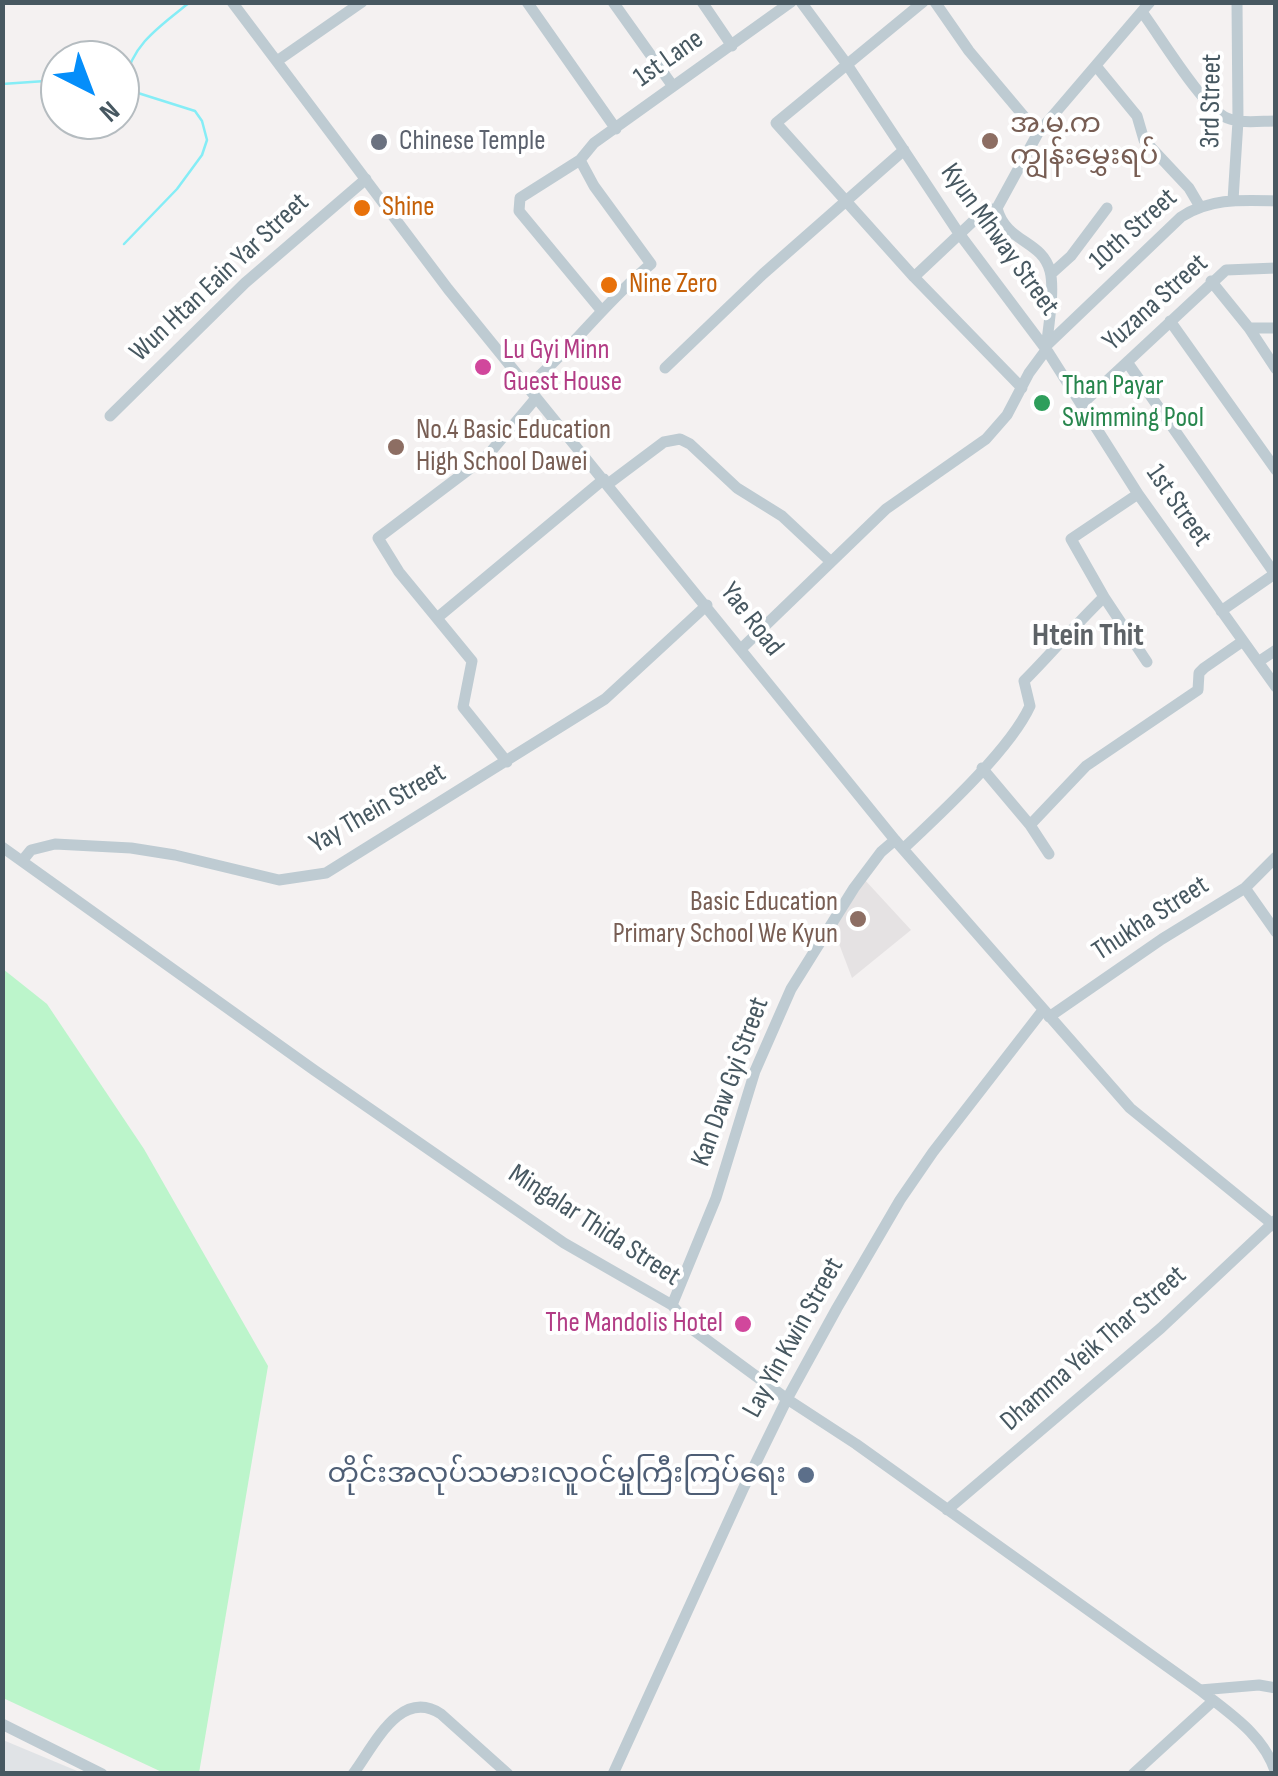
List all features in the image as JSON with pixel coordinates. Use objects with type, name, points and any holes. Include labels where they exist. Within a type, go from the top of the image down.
[{"type":"street","name":"Yae Road","points":[[232,2],[448,289],[899,845],[1130,1108],[1274,1223]]},
{"type":"street","points":[[277,61],[362,2]]},
{"type":"street","points":[[526,2],[616,129]]},
{"type":"street","points":[[612,2],[672,86]]},
{"type":"street","points":[[702,2],[732,46]]},
{"type":"street","name":"1st Lane","points":[[601,310],[517,206],[520,198],[580,160],[594,143],[791,2]]},
{"type":"street","name":"Kyun Mhway Street","points":[[741,649],[886,509],[986,439],[1007,416],[1046,347],[958,232],[801,2]]},
{"type":"street","points":[[923,2],[776,123],[914,277],[1022,388]]},
{"type":"street","points":[[935,2],[969,51],[1038,133]]},
{"type":"street","name":"3rd Street","points":[[1233,200],[1238,121],[1237,2]]},
{"type":"street","points":[[1046,347],[1052,274],[1044,258],[1001,225],[996,208],[1038,133],[1146,7],[1204,98],[1223,117],[1276,122]]},
{"type":"street","points":[[1096,66],[1138,116],[1144,140],[1199,204]]},
{"type":"street","points":[[665,368],[844,200],[904,150]]},
{"type":"street","points":[[527,387],[565,354],[601,310],[651,264],[594,186],[580,160]]},
{"type":"street","name":"Wun Htan Eain Yar Street","points":[[110,416],[245,283],[366,180]]},
{"type":"street","name":"10th Street","points":[[1046,347],[1180,216],[1199,204],[1276,201]]},
{"type":"street","points":[[914,277],[958,232],[984,211],[996,208]]},
{"type":"street","points":[[1052,274],[1071,256],[1107,208]]},
{"type":"street","name":"Yuzana Street","points":[[1082,404],[1226,270],[1276,268]]},
{"type":"street","points":[[1211,281],[1276,369]]},
{"type":"street","points":[[1170,321],[1276,470]]},
{"type":"street","points":[[1248,328],[1276,328]]},
{"type":"street","name":"1st Street","points":[[1046,347],[1138,494],[1276,686]]},
{"type":"street","points":[[1127,362],[1275,574],[1220,611]]},
{"type":"street","points":[[507,762],[463,707],[472,661],[400,572],[378,538],[488,455],[536,398]]},
{"type":"street","points":[[437,618],[606,481],[664,442],[680,439],[737,488],[782,516],[830,561]]},
{"type":"street","points":[[1138,494],[1071,539],[1147,662]]},
{"type":"street","name":"Kan Daw Gyi Street","points":[[672,1305],[716,1198],[755,1071],[791,988],[881,852],[899,845],[982,768],[1028,711],[1030,700],[1024,681],[1104,597]]},
{"type":"street","name":"Yay Thein Street","points":[[22,860],[31,850],[55,844],[175,855],[279,880],[326,873],[605,699],[707,605]]},
{"type":"street","points":[[1030,825],[1086,766],[1198,690],[1199,674],[1204,668],[1242,641]]},
{"type":"street","points":[[1258,662],[1276,650]]},
{"type":"street","points":[[982,768],[1049,854]]},
{"type":"street","name":"Mingalar Thida Street","points":[[2,847],[564,1243],[672,1305],[692,1329],[1200,1690],[1248,1728],[1269,1751],[1276,1772]]},
{"type":"street","name":"Thukha Street","points":[[1046,1014],[1245,888],[1276,858]]},
{"type":"street","points":[[1245,888],[1276,932]]},
{"type":"street","name":"Lay Yin Kwin Street","points":[[614,1774],[688,1604],[787,1398],[900,1200],[933,1152],[1046,1014]]},
{"type":"street","name":"Dhamma Yeik Thar Street","points":[[947,1510],[1160,1328],[1274,1223]]},
{"type":"street","points":[[1200,1690],[1259,1685],[1276,1688]]},
{"type":"street","points":[[1133,1774],[1213,1701]]},
{"type":"street","points":[[353,1774],[398,1715],[414,1706],[432,1708],[441,1714],[508,1774]]},
{"type":"street","points":[[2,1724],[102,1774]]},
{"type":"shaded area","points":[[864,879],[911,930],[852,978],[833,928]]},
{"type":"shaded area","points":[[3,1740],[82,1773],[3,1773]]},
{"type":"green space","points":[[3,969],[47,1004],[144,1149],[268,1366],[199,1773],[164,1773],[3,1698]]},
{"type":"waterway","points":[[140,48],[190,2]]},
{"type":"waterway","points":[[2,84],[40,81]]},
{"type":"waterway","points":[[124,244],[177,189],[202,155],[207,140],[195,111],[140,94]]},
{"type":"place","name":"အ.မ.က ကျွန်းမွှေးရပ်","points":[[990,141]]},
{"type":"place","name":"Chinese Temple","points":[[379,142]]},
{"type":"place","name":"Shine","points":[[362,208]]},
{"type":"place","name":"Nine Zero","points":[[609,285]]},
{"type":"place","name":"Lu Gyi Minn Guest House","points":[[483,367]]},
{"type":"place","name":"Than Payar Swimming Pool","points":[[1042,403]]},
{"type":"place","name":"No.4 Basic Education High School Dawei","points":[[396,447]]},
{"type":"place","name":"Basic Education Primary School We Kyun","points":[[858,919]]},
{"type":"place","name":"The Mandolis Hotel","points":[[743,1324]]},
{"type":"place","name":"တိုင်းအလုပ်သမား၊လူဝင်မှုကြီးကြပ်ရေး","points":[[806,1475]]},
{"type":"district","name":"Htein Thit","points":[[1088,637]]}]
